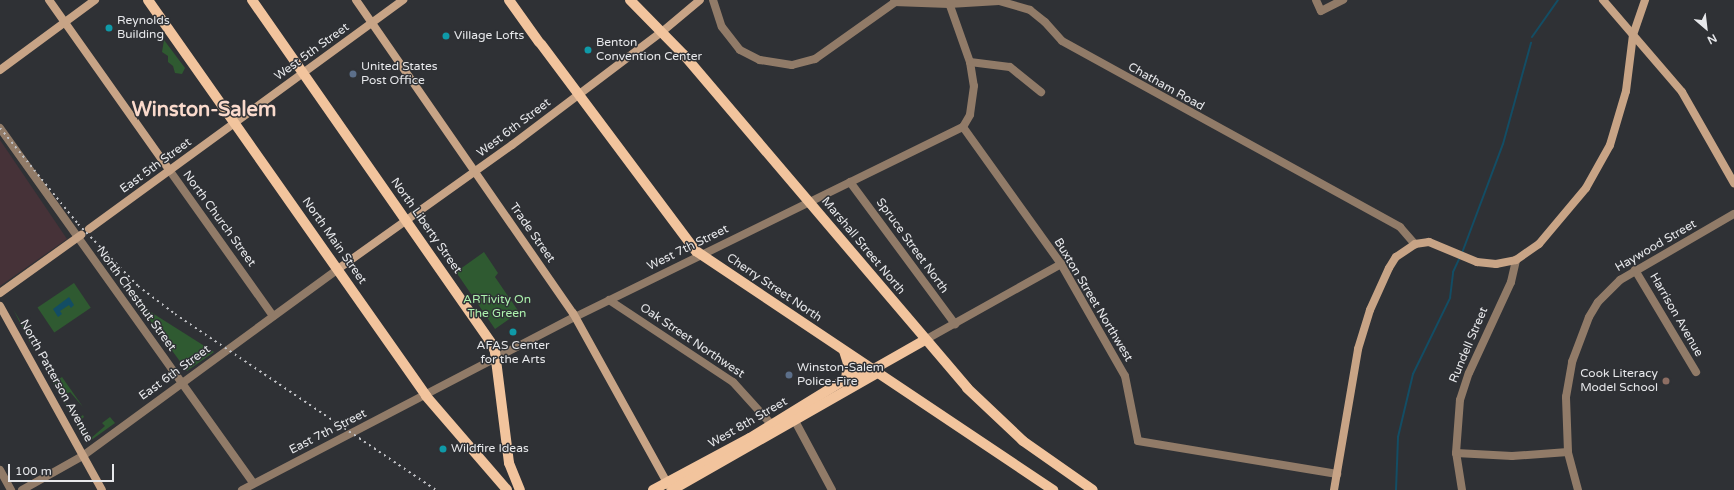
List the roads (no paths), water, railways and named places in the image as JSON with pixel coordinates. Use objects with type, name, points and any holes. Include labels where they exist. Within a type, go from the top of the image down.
[{"type":"main road","name":"North Main Street","points":[[148,0],[338,268],[426,396],[490,468],[507,490]]},
{"type":"main road","name":"North Liberty Street","points":[[252,0],[492,344],[496,360],[508,457],[513,475],[520,490]]},
{"type":"main road","name":"Cherry Street North","points":[[508,0],[688,241],[702,255],[1054,490]]},
{"type":"main road","name":"Marshall Street North","points":[[630,0],[663,31],[967,388],[1008,428],[1054,464],[1093,490]]},
{"type":"main road","name":"West 8th Street","points":[[671,488],[796,421],[926,340]]},
{"type":"main road","points":[[844,350],[848,363],[846,379]]},
{"type":"main road","name":"West 8th Street","points":[[671,488],[846,379],[875,371]]},
{"type":"main road","points":[[490,468],[500,466],[508,457]]},
{"type":"main road","points":[[654,490],[671,488]]},
{"type":"street","name":"North Church Street","points":[[49,0],[273,316]]},
{"type":"street","points":[[0,70],[94,0]]},
{"type":"street","name":"Trade Street","points":[[356,0],[575,318],[671,488]]},
{"type":"street","name":"West 5th Street","points":[[236,123],[403,0]]},
{"type":"street","name":"West 6th Street","points":[[338,268],[475,172],[663,31],[700,0]]},
{"type":"street","points":[[713,0],[726,36],[740,50],[762,61],[786,65],[806,63],[839,43],[896,1]]},
{"type":"street","points":[[1316,0],[1321,12],[1343,0]]},
{"type":"street","points":[[1603,0],[1682,92],[1734,183]]},
{"type":"street","points":[[1334,490],[1358,349],[1370,310],[1396,257],[1415,244],[1429,242],[1465,258],[1488,264],[1516,260],[1529,253],[1544,238],[1586,188],[1602,161],[1622,110],[1633,35],[1645,0]]},
{"type":"street","name":"Chatham Road","points":[[896,1],[999,1],[1030,10],[1041,18],[1062,41],[1400,227],[1415,244]]},
{"type":"street","points":[[948,2],[970,62],[973,100],[970,115],[963,127]]},
{"type":"street","points":[[970,62],[1010,67],[1041,92]]},
{"type":"street","name":"East 5th Street","points":[[89,229],[236,123]]},
{"type":"street","name":"West 7th Street","points":[[426,396],[610,300],[963,127]]},
{"type":"street","name":"Buxton Street Northwest","points":[[963,127],[1061,264],[1125,376],[1138,441],[1337,474]]},
{"type":"street","name":"North Chestnut Street","points":[[0,128],[79,236],[253,483]]},
{"type":"street","name":"Spruce Street North","points":[[850,182],[955,324]]},
{"type":"street","name":"Haywood Street","points":[[1578,490],[1568,452],[1566,397],[1578,344],[1598,302],[1620,280],[1734,214]]},
{"type":"street","points":[[0,293],[79,236]]},
{"type":"street","name":"Rundell Street","points":[[1462,490],[1456,453],[1458,416],[1463,388],[1511,282],[1516,260]]},
{"type":"street","name":"West 8th Street","points":[[926,340],[1061,264]]},
{"type":"street","name":"East 6th Street","points":[[22,490],[84,455],[338,268]]},
{"type":"street","name":"Harrison Avenue","points":[[1636,270],[1696,372]]},
{"type":"street","name":"Oak Street Northwest","points":[[610,300],[733,382],[772,425]]},
{"type":"street","name":"North Patterson Avenue","points":[[0,306],[84,455],[102,490]]},
{"type":"street","name":"East 7th Street","points":[[242,490],[253,483],[426,396]]},
{"type":"street","points":[[796,421],[832,490]]},
{"type":"street","points":[[1456,453],[1512,456],[1568,452]]},
{"type":"street","points":[[0,470],[12,490]]},
{"type":"water","points":[[69,297],[74,305],[71,308],[69,305],[60,311],[62,314],[58,317],[53,309]]},
{"type":"waterway","points":[[1532,37],[1558,0]]},
{"type":"waterway","points":[[1462,253],[1503,144],[1531,43]]},
{"type":"waterway","points":[[1396,490],[1398,437],[1413,374],[1450,298],[1453,272],[1460,257]]},
{"type":"railway","points":[[0,128],[78,224],[138,286],[175,314],[436,490]]},
{"type":"place","name":"Reynolds Building","points":[[109,28]]},
{"type":"place","name":"Village Lofts","points":[[446,36]]},
{"type":"place","name":"Benton Convention Center","points":[[588,50]]},
{"type":"place","name":"United States Post Office","points":[[353,74]]},
{"type":"place","name":"AFAS Center for the Arts","points":[[513,332]]},
{"type":"place","name":"Winston-Salem Police-Fire","points":[[789,375]]},
{"type":"place","name":"Cook Literacy Model School","points":[[1666,381]]},
{"type":"place","name":"Wildfire Ideas","points":[[443,449]]},
{"type":"district","name":"Winston-Salem","points":[[204,110]]},
{"type":"park label","name":"ARTivity On The Green","points":[[497,307]]}]
